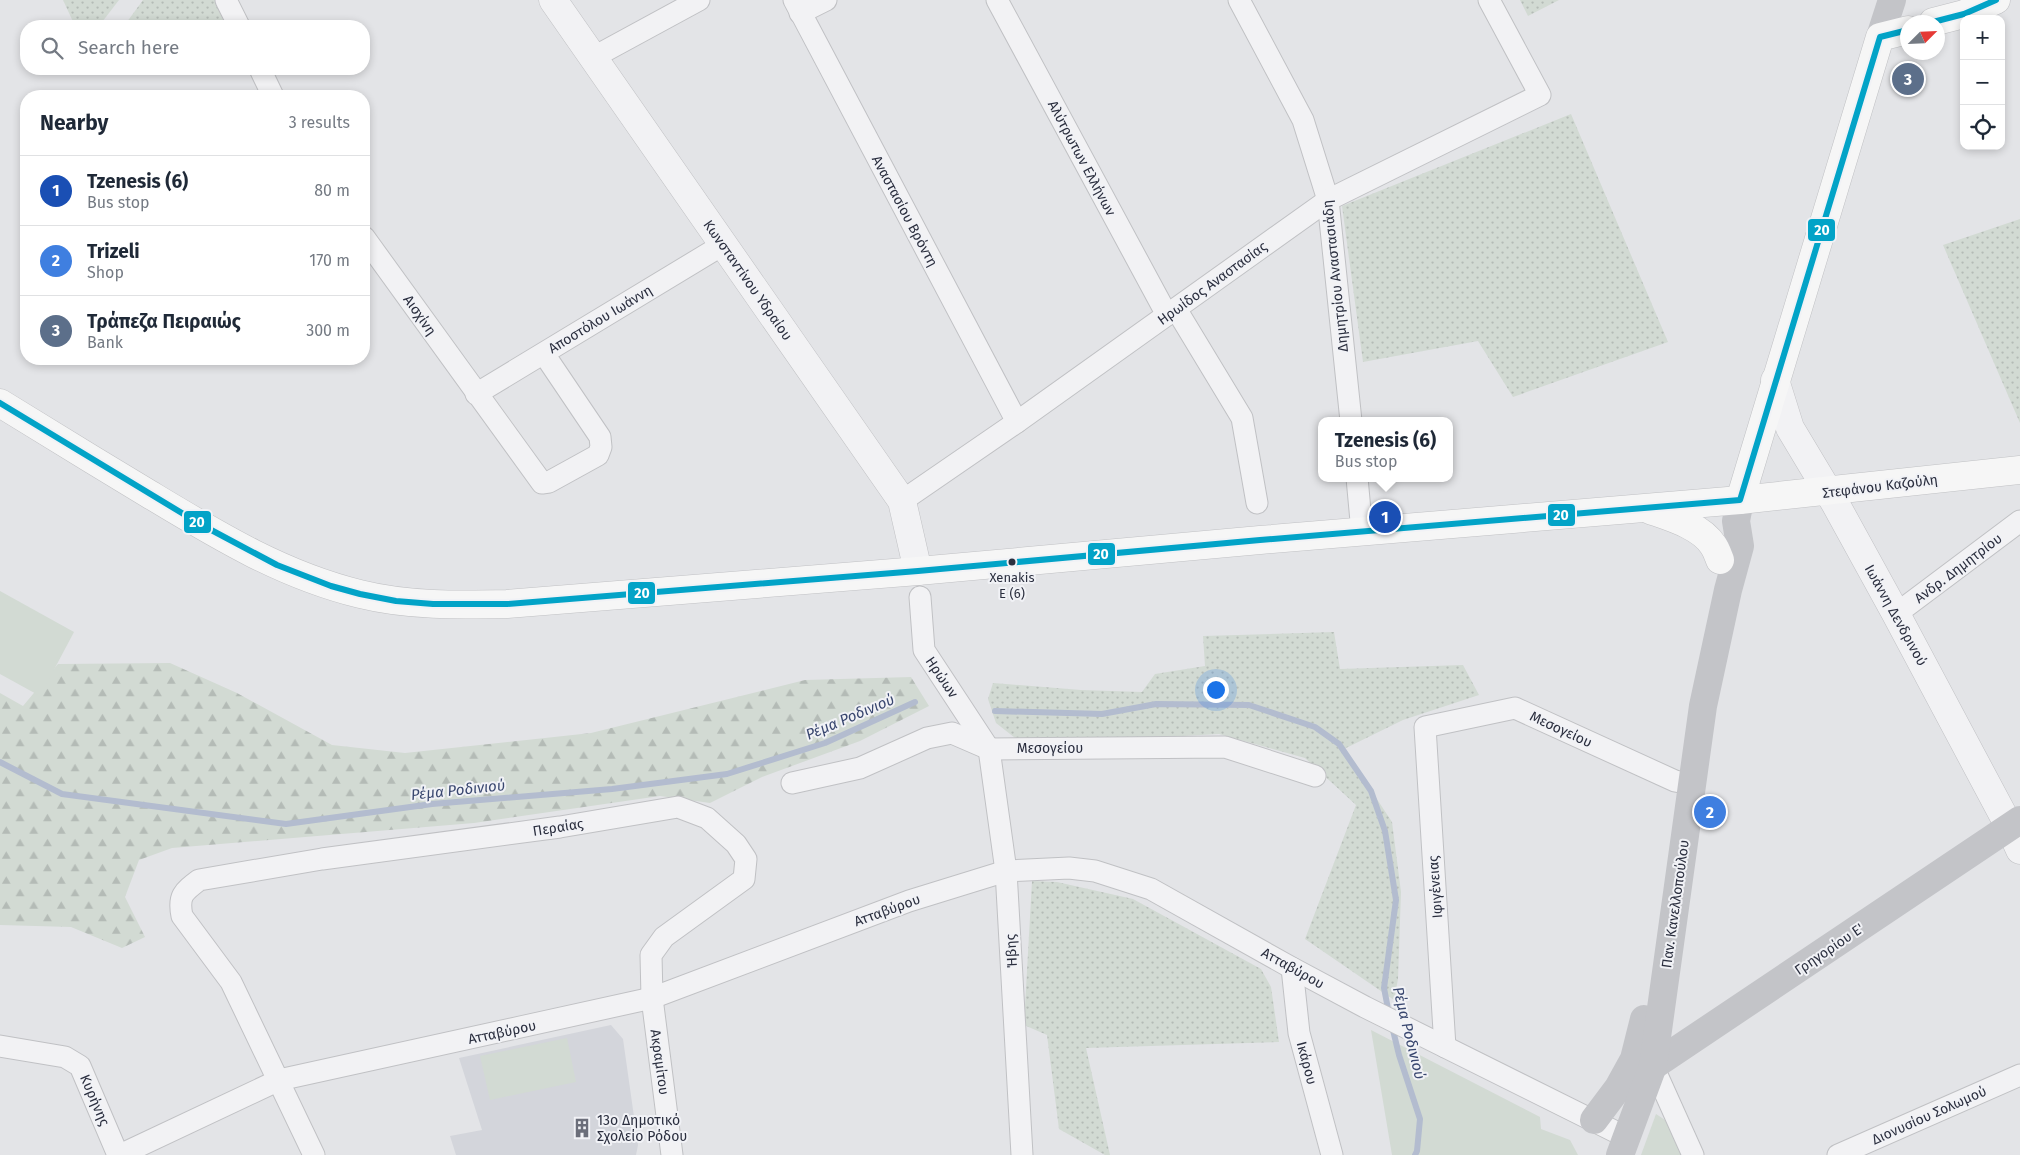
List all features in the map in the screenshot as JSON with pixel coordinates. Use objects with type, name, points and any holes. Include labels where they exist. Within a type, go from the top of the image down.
[{"type":"main road","points":[[1738,510],[1775,380],[1892,0]]},
{"type":"main road","points":[[1945,19],[1964,14],[1996,0]]},
{"type":"main road","points":[[1880,38],[1900,32]]},
{"type":"main road","name":"Στεφάνου Καζούλη","points":[[0,403],[226,541],[274,565],[361,595],[400,602],[441,605],[507,604],[919,584],[1362,532],[1646,508],[1738,510],[1828,492],[2020,470]]},
{"type":"main road","points":[[1646,508],[1672,518],[1704,534],[1713,544],[1720,560]]},
{"type":"main road","name":"Παν. Κανελλοπούλου","points":[[1623,1146],[1644,1063],[1649,989],[1683,783],[1698,652],[1725,542],[1738,510]]},
{"type":"main road","name":"Παν. Κανελλοπούλου","points":[[1683,783],[1740,546],[1738,510]]},
{"type":"main road","name":"Γρηγορίου Ε'","points":[[1644,1063],[2017,833]]},
{"type":"main road","name":"Παν. Κανελλοπούλου","points":[[1594,1120],[1618,1088],[1644,1063]]},
{"type":"street","points":[[226,0],[236,20]]},
{"type":"street","name":"Κωνσταντίνου Υδραίου","points":[[553,0],[902,502],[919,584]]},
{"type":"street","points":[[594,57],[700,0]]},
{"type":"street","points":[[797,6],[826,0]]},
{"type":"street","name":"Αλύτρωτων Ελλήνων","points":[[997,0],[1171,312],[1242,418],[1257,503]]},
{"type":"street","name":"Δημητρίου Αναστασιάδη","points":[[1239,0],[1303,120],[1328,200],[1351,417]]},
{"type":"street","name":"Ηρωίδος Αναστασίας","points":[[902,502],[1328,200],[1540,95],[1489,0]]},
{"type":"street","name":"Αναστασίου Βρόντη","points":[[797,6],[1017,422]]},
{"type":"street","points":[[263,75],[270,90]]},
{"type":"street","name":"Αποστόλου Ιωάννη","points":[[476,394],[724,244]]},
{"type":"street","name":"Αισχίνη","points":[[370,245],[542,484],[549,482],[598,454],[601,447],[600,437],[544,354]]},
{"type":"street","name":"Ιωάννη Δενδρινού","points":[[1775,380],[1790,428],[1828,492],[2017,833]]},
{"type":"street","points":[[1356,482],[1362,532]]},
{"type":"street","name":"Ανδρ. Δημητρίου","points":[[1896,614],[2020,521]]},
{"type":"street","name":"Ηρώων","points":[[919,584],[924,650],[990,749]]},
{"type":"street","name":"Μεσογείου","points":[[1425,727],[1515,708],[1683,783]]},
{"type":"street","name":"Ιφιγένειας","points":[[1425,727],[1445,1047]]},
{"type":"street","name":"Μεσογείου","points":[[792,783],[860,768],[927,738],[952,733],[990,749],[1225,747],[1315,776]]},
{"type":"street","name":"Ήβης","points":[[990,749],[1006,872],[1022,1155]]},
{"type":"street","name":"Περαίας","points":[[279,1080],[231,982],[182,916],[179,903],[186,890],[199,880],[322,859],[560,827],[678,807],[707,818],[736,844],[746,859],[744,879],[664,937],[651,954],[652,998]]},
{"type":"street","name":"Ατταβύρου","points":[[119,1155],[279,1080],[652,998],[910,901],[1006,872],[1069,868],[1095,871],[1125,879],[1151,889],[1365,1007],[1594,1120],[1623,1146]]},
{"type":"street","name":"Ικάρου","points":[[1292,968],[1299,1033],[1332,1155]]},
{"type":"street","name":"Ακραμίτου","points":[[652,998],[672,1155]]},
{"type":"street","name":"Κυρήνης","points":[[0,1046],[65,1056],[80,1066],[119,1155]]},
{"type":"street","points":[[1644,1063],[1693,1155]]},
{"type":"street","name":"Διονυσίου Σολωμού","points":[[1838,1155],[2020,1075]]},
{"type":"street","points":[[279,1080],[314,1155]]},
{"type":"shaded area","points":[[611,1025],[623,1039],[638,1145],[636,1155],[456,1155],[450,1136],[482,1130],[459,1058]]},
{"type":"green space","points":[[63,0],[119,0],[104,20],[72,20]]},
{"type":"green space","points":[[143,0],[220,0],[228,20],[128,20]]},
{"type":"green space","points":[[1520,0],[1559,0],[1528,16]]},
{"type":"green space","points":[[1571,114],[1668,342],[1513,397],[1478,341],[1363,362],[1342,206]]},
{"type":"green space","points":[[2020,219],[2020,423],[1943,245]]},
{"type":"green space","points":[[0,591],[74,632],[40,696],[0,674]]},
{"type":"green space","points":[[1334,632],[1340,669],[1463,665],[1479,695],[1403,720],[1344,749],[1392,822],[1401,892],[1398,979],[1394,1000],[1305,939],[1356,805],[1305,758],[1219,734],[1024,745],[996,723],[988,699],[993,683],[1081,690],[1142,692],[1155,674],[1205,666],[1203,636]]},
{"type":"green space","points":[[170,663],[237,693],[332,745],[405,753],[591,733],[805,680],[911,677],[929,706],[860,741],[762,777],[710,803],[660,796],[474,823],[172,848],[139,860],[125,897],[145,937],[122,948],[71,927],[0,925],[0,693],[23,706],[58,664]]},
{"type":"green space","points":[[1032,881],[1057,882],[1133,899],[1261,969],[1271,987],[1279,1042],[1086,1048],[1110,1155],[1105,1155],[1059,1129],[1047,1035],[1024,1025]]},
{"type":"green space","points":[[1371,1030],[1540,1117],[1541,1129],[1570,1140],[1578,1155],[1392,1155]]},
{"type":"green space","points":[[567,1038],[576,1082],[490,1100],[480,1056]]},
{"type":"green space","points":[[1656,1114],[1668,1122],[1682,1155],[1641,1155]]},
{"type":"waterway","name":"Ρέμα Ροδινιού","points":[[0,762],[62,794],[286,824],[432,804],[612,789],[727,774],[825,743],[915,702]]},
{"type":"waterway","name":"Ρέμα Ροδινιού","points":[[995,711],[1102,714],[1156,704],[1249,705],[1315,727],[1339,744],[1371,791],[1385,831],[1396,900],[1384,988],[1389,1014]]},
{"type":"waterway","name":"Ρέμα Ροδινιού","points":[[1392,1026],[1399,1055],[1420,1119],[1415,1155]]},
{"type":"transit line","name":"20","points":[[1945,19],[1964,14],[1996,0]]},
{"type":"transit line","name":"20","points":[[0,403],[200,524],[277,565],[331,586],[360,594],[396,601],[433,604],[507,604],[918,571],[1740,500],[1880,37],[1900,32]]},
{"type":"place","name":"Τράπεζα Πειραιώς","points":[[1908,79]]},
{"type":"place","name":"Tzenesis (6)","points":[[1385,517]]},
{"type":"place","name":"Xenakis E (6)","points":[[1012,562]]},
{"type":"place","name":"Trizeli","points":[[1710,812]]},
{"type":"place","name":"13ο Δημοτικό Σχολείο Ρόδου","points":[[582,1128]]}]
